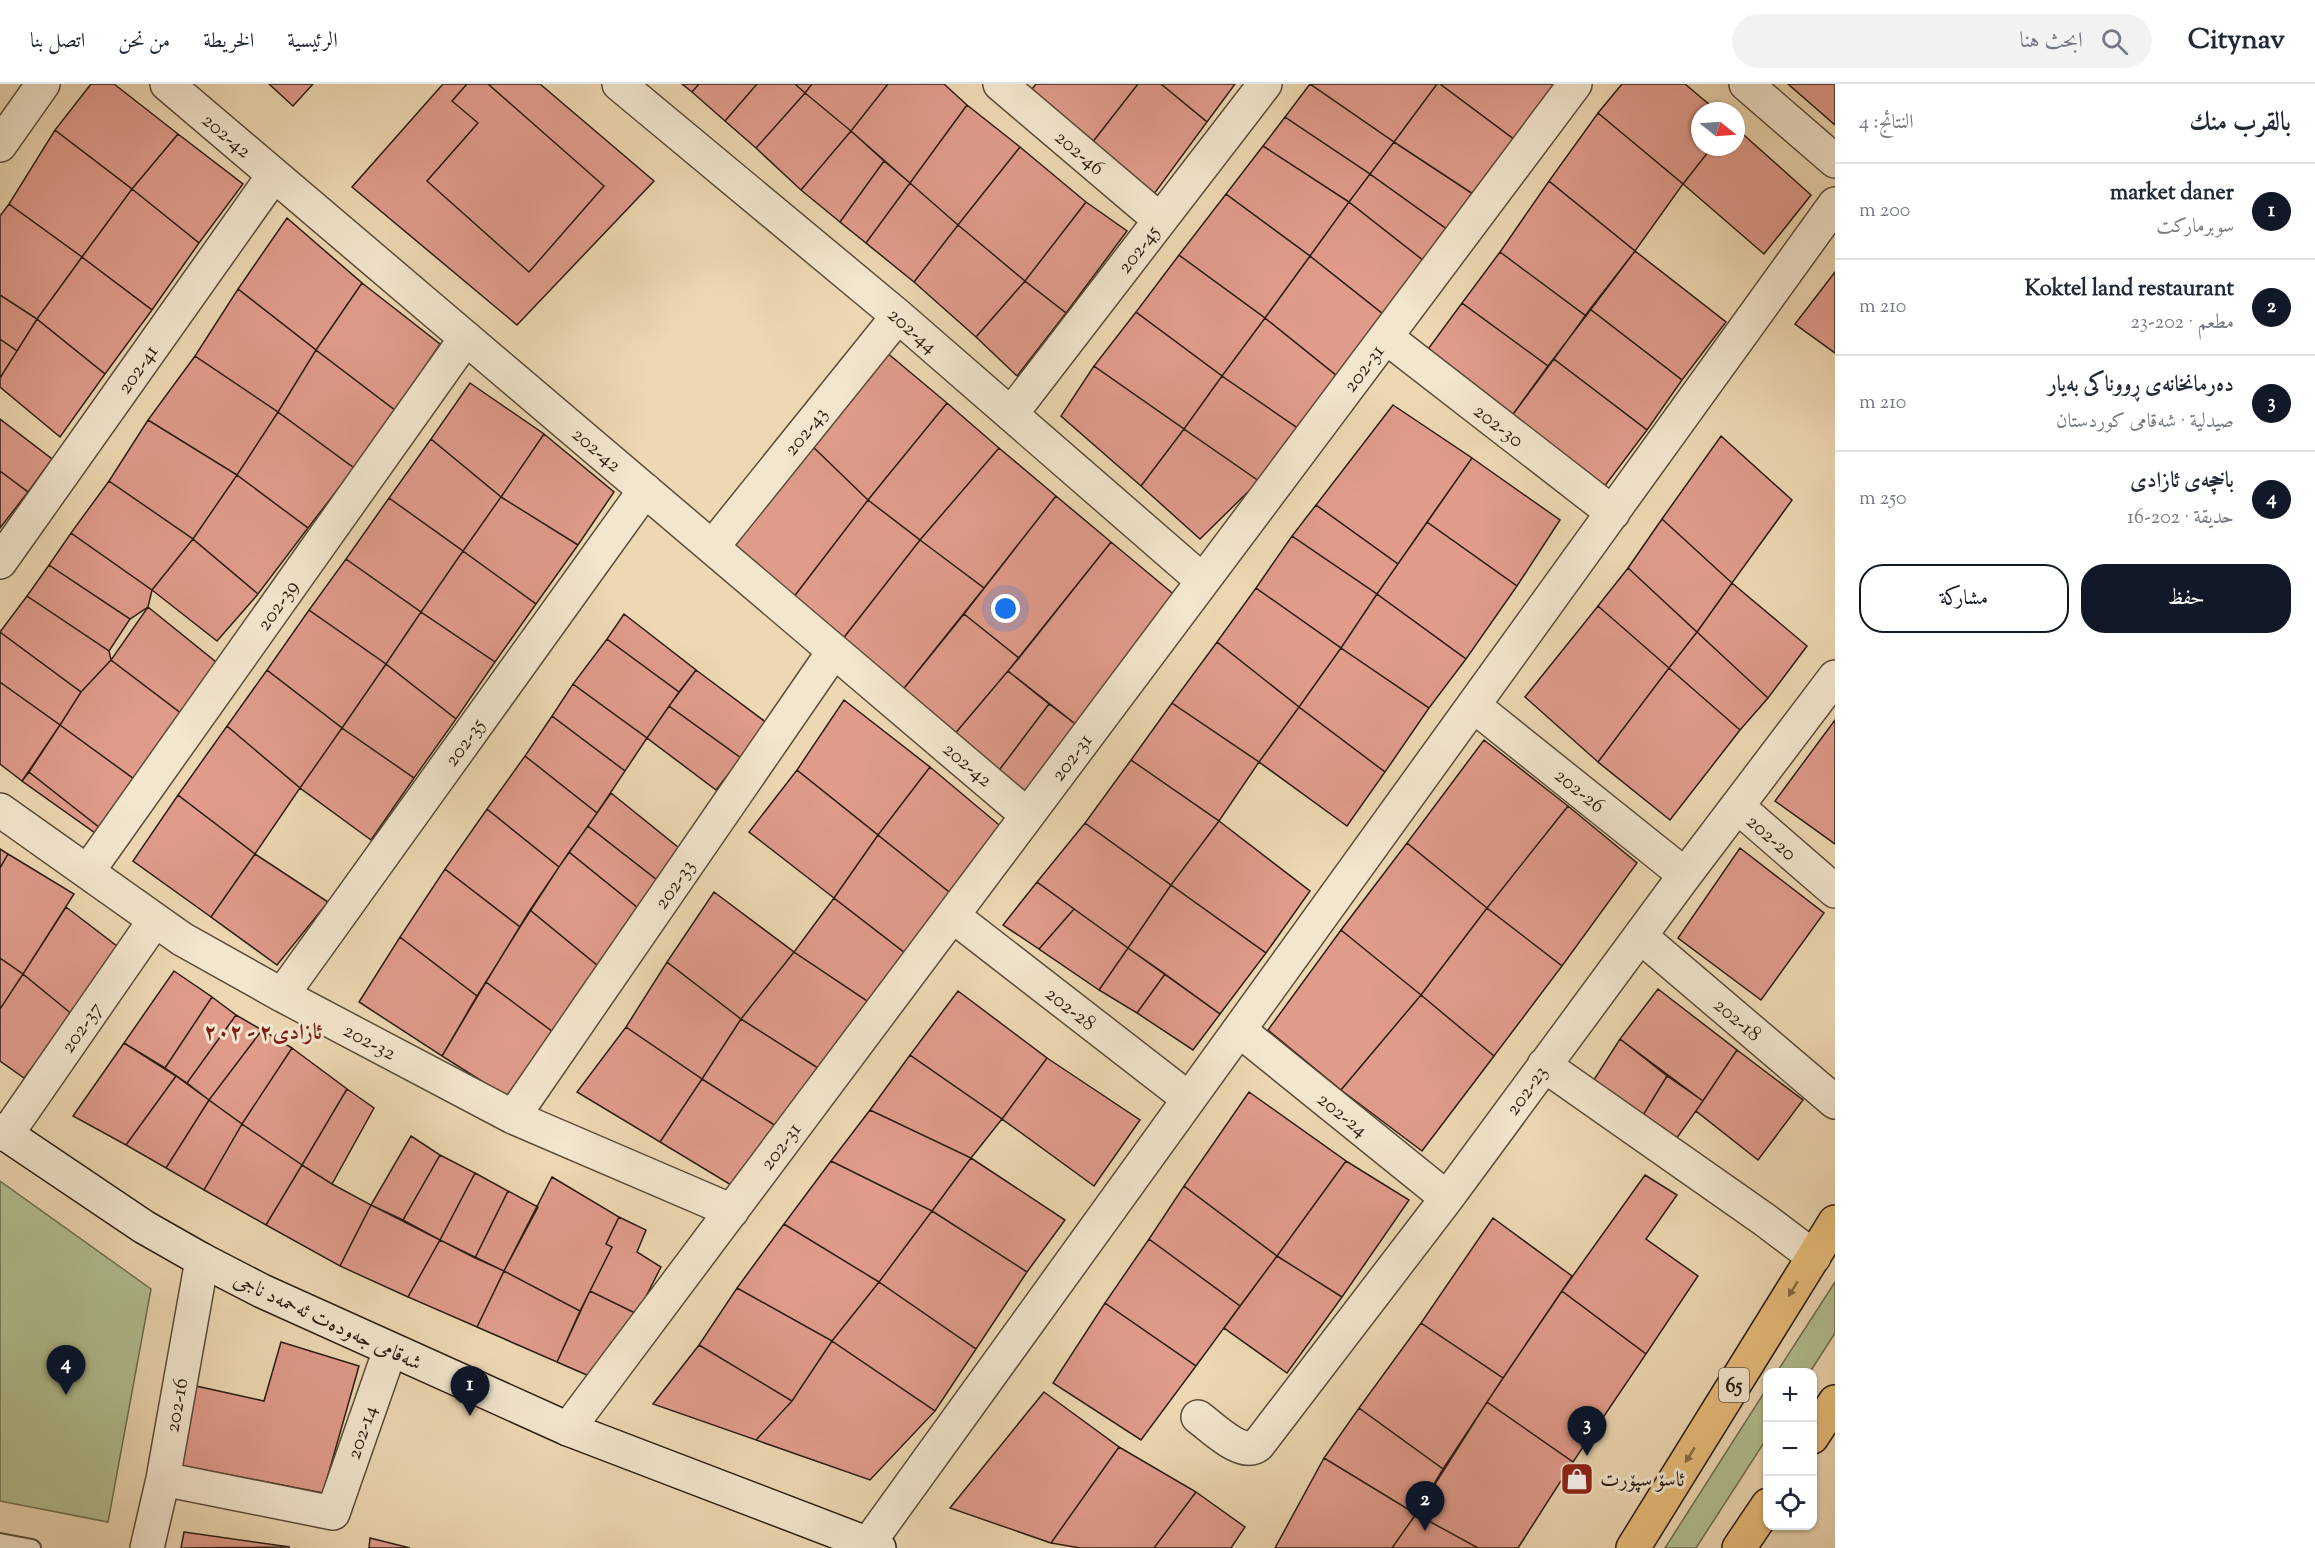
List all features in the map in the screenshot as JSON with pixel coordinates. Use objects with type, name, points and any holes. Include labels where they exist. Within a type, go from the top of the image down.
[{"type":"highway","name":"65","points":[[1633,1548],[1835,1222]]},
{"type":"highway","points":[[1739,1548],[1763,1511]]},
{"type":"street","points":[[0,145],[43,84]]},
{"type":"street","name":"202-42","points":[[167,84],[1028,815]]},
{"type":"street","name":"202-44","points":[[619,84],[898,316],[1203,581]]},
{"type":"street","name":"202-46","points":[[1000,84],[1160,220]]},
{"type":"street","name":"202-45","points":[[1011,414],[1265,84]]},
{"type":"street","name":"202-31","points":[[568,1429],[1575,84]]},
{"type":"street","points":[[1746,84],[1835,161]]},
{"type":"street","name":"202-41","points":[[0,562],[274,176]]},
{"type":"street","points":[[874,1546],[1239,1030],[1835,204]]},
{"type":"street","name":"202-43","points":[[713,546],[898,316]]},
{"type":"street","name":"202-30","points":[[1386,337],[1612,513]]},
{"type":"street","name":"202-39","points":[[87,871],[466,338]]},
{"type":"street","name":"202-35","points":[[282,995],[645,490]]},
{"type":"street","name":"202-33","points":[[513,1117],[834,651]]},
{"type":"street","name":"202-23","points":[[1198,1417],[1244,1449],[1254,1449],[1258,1445],[1447,1198],[1685,875],[1835,677]]},
{"type":"street","name":"202-26","points":[[1474,706],[1685,875]]},
{"type":"street","name":"202-20","points":[[1737,806],[1835,891]]},
{"type":"street","name":"202-32","points":[[0,810],[182,939],[282,995],[513,1117],[732,1211]]},
{"type":"street","name":"202-28","points":[[952,916],[1190,1099]]},
{"type":"street","name":"202-37","points":[[3,1133],[156,920]]},
{"type":"street","name":"202-18","points":[[1640,936],[1835,1102]]},
{"type":"street","name":"202-24","points":[[1239,1030],[1447,1198]]},
{"type":"street","points":[[1544,1065],[1814,1257]]},
{"type":"street","name":"شەقامی جەودەت ئەحمەد ناجی","points":[[3,1133],[89,1191],[202,1260],[262,1291],[568,1429],[874,1546]]},
{"type":"street","name":"202-16","points":[[147,1548],[163,1479],[202,1260]]},
{"type":"street","name":"202-14","points":[[163,1479],[333,1513],[390,1350]]},
{"type":"lane","points":[[0,1542],[32,1548]]},
{"type":"green space","points":[[0,1181],[151,1289],[108,1522],[0,1501]]},
{"type":"green space","points":[[1835,1282],[1835,1333],[1813,1368],[1780,1368]]},
{"type":"green space","points":[[1763,1394],[1763,1444],[1696,1548],[1665,1548]]},
{"type":"building","points":[[91,84],[114,84],[178,134],[132,189],[55,130]]},
{"type":"building","points":[[269,84],[313,84],[293,106]]},
{"type":"building","points":[[443,84],[467,84],[452,101],[478,123],[427,181],[529,272],[604,186],[488,84],[540,84],[654,181],[517,325],[352,187]]},
{"type":"building","points":[[443,84],[540,84],[654,181],[517,325],[352,187]]},
{"type":"building","points":[[682,84],[699,84],[692,92]]},
{"type":"building","points":[[699,84],[757,84],[725,121],[692,92]]},
{"type":"building","points":[[757,84],[795,84],[805,93],[756,148],[725,121]]},
{"type":"building","points":[[795,84],[812,84],[805,93]]},
{"type":"building","points":[[812,84],[888,84],[851,131],[805,93]]},
{"type":"building","points":[[888,84],[944,84],[967,105],[910,183],[851,131]]},
{"type":"building","points":[[1036,84],[1138,84],[1088,148],[1028,94]]},
{"type":"building","points":[[1138,84],[1161,84],[1207,122],[1151,198],[1088,148]]},
{"type":"building","points":[[1161,84],[1235,84],[1207,122]]},
{"type":"building","points":[[1310,84],[1437,84],[1394,142]]},
{"type":"building","points":[[1310,84],[1394,142],[1370,174],[1285,117]]},
{"type":"building","points":[[1437,84],[1515,140],[1473,194],[1394,142]]},
{"type":"building","points":[[1440,84],[1551,84],[1555,87],[1515,140]]},
{"type":"building","points":[[1622,84],[1685,84],[1706,102],[1691,102],[1691,156],[1705,156],[1683,184],[1598,113]]},
{"type":"building","points":[[1788,84],[1835,84],[1835,125]]},
{"type":"building","points":[[805,93],[851,131],[801,190],[756,148]]},
{"type":"building","points":[[967,105],[1020,147],[958,225],[910,183]]},
{"type":"building","points":[[1598,113],[1683,184],[1635,251],[1549,181]]},
{"type":"building","points":[[1285,117],[1370,174],[1349,202],[1263,146]]},
{"type":"building","points":[[55,130],[132,189],[82,257],[9,204]]},
{"type":"building","points":[[851,131],[884,161],[840,222],[801,190]]},
{"type":"building","points":[[178,134],[243,184],[199,243],[132,189]]},
{"type":"building","points":[[1745,136],[1811,195],[1764,254],[1683,184],[1705,156],[1745,156]]},
{"type":"building","points":[[1394,142],[1473,194],[1448,230],[1370,174]]},
{"type":"building","points":[[1263,146],[1349,202],[1310,256],[1226,194]]},
{"type":"building","points":[[1020,147],[1086,202],[1025,281],[958,225]]},
{"type":"building","points":[[884,161],[910,183],[866,243],[840,222]]},
{"type":"building","points":[[1370,174],[1448,230],[1424,261],[1349,202]]},
{"type":"building","points":[[1549,181],[1635,251],[1586,316],[1500,252]]},
{"type":"building","points":[[910,183],[958,225],[914,282],[866,243]]},
{"type":"building","points":[[132,189],[199,243],[152,310],[82,257]]},
{"type":"building","points":[[1226,194],[1310,256],[1265,318],[1179,255]]},
{"type":"building","points":[[1086,202],[1127,231],[1066,313],[1025,281]]},
{"type":"building","points":[[1349,202],[1424,261],[1383,314],[1310,256]]},
{"type":"building","points":[[9,204],[82,257],[37,319],[0,295],[0,216]]},
{"type":"building","points":[[287,218],[362,283],[316,350],[238,289]]},
{"type":"building","points":[[958,225],[1025,281],[976,337],[914,282]]},
{"type":"building","points":[[1635,251],[1726,322],[1682,380],[1590,309]]},
{"type":"building","points":[[1500,252],[1586,316],[1548,366],[1462,303]]},
{"type":"building","points":[[1179,255],[1265,318],[1222,376],[1136,312]]},
{"type":"building","points":[[1310,256],[1383,314],[1337,376],[1265,318]]},
{"type":"building","points":[[82,257],[152,310],[105,374],[37,319]]},
{"type":"building","points":[[1835,272],[1835,353],[1795,324]]},
{"type":"building","points":[[1025,281],[1066,313],[1017,376],[976,337]]},
{"type":"building","points":[[362,283],[440,344],[396,411],[316,350]]},
{"type":"building","points":[[238,289],[316,350],[278,412],[195,356]]},
{"type":"building","points":[[0,295],[37,319],[17,351],[0,339]]},
{"type":"building","points":[[1462,303],[1548,366],[1505,425],[1420,360]]},
{"type":"building","points":[[1590,309],[1682,380],[1647,430],[1554,359]]},
{"type":"building","points":[[1136,312],[1222,376],[1184,429],[1094,366]]},
{"type":"building","points":[[1265,318],[1337,376],[1299,429],[1222,376]]},
{"type":"building","points":[[37,319],[105,374],[60,437],[0,387],[0,378]]},
{"type":"building","points":[[0,339],[17,351],[0,378]]},
{"type":"building","points":[[316,350],[396,411],[354,468],[278,412]]},
{"type":"building","points":[[886,352],[947,403],[868,500],[810,444]]},
{"type":"building","points":[[195,356],[278,412],[237,475],[148,420]]},
{"type":"building","points":[[1554,359],[1647,430],[1598,495],[1505,425]]},
{"type":"building","points":[[1094,366],[1184,429],[1141,486],[1061,416]]},
{"type":"building","points":[[1222,376],[1299,429],[1259,481],[1184,429]]},
{"type":"building","points":[[470,383],[544,434],[501,497],[431,439]]},
{"type":"building","points":[[947,403],[999,448],[920,540],[868,500]]},
{"type":"building","points":[[1393,405],[1472,458],[1398,564],[1316,505]]},
{"type":"building","points":[[278,412],[354,468],[308,528],[237,475]]},
{"type":"building","points":[[0,419],[52,459],[28,492],[0,471]]},
{"type":"building","points":[[148,420],[237,475],[193,539],[109,481]]},
{"type":"building","points":[[1184,429],[1259,481],[1200,539],[1141,486]]},
{"type":"building","points":[[544,434],[614,492],[578,545],[501,497]]},
{"type":"building","points":[[1721,436],[1792,500],[1732,583],[1662,519]]},
{"type":"building","points":[[431,439],[501,497],[463,551],[389,498]]},
{"type":"building","points":[[810,444],[868,500],[793,598],[730,547]]},
{"type":"building","points":[[999,448],[1056,496],[984,588],[920,540]]},
{"type":"building","points":[[1472,458],[1560,520],[1517,586],[1427,522]]},
{"type":"building","points":[[0,471],[28,492],[0,528]]},
{"type":"building","points":[[237,475],[308,528],[258,594],[193,539]]},
{"type":"building","points":[[109,481],[193,539],[152,590],[71,533]]},
{"type":"building","points":[[1056,496],[1111,542],[1019,658],[964,614]]},
{"type":"building","points":[[501,497],[578,545],[536,604],[463,551]]},
{"type":"building","points":[[389,498],[463,551],[421,612],[346,559]]},
{"type":"building","points":[[868,500],[920,540],[842,640],[793,598]]},
{"type":"building","points":[[1316,505],[1398,564],[1377,594],[1292,536]]},
{"type":"building","points":[[1662,519],[1732,583],[1697,632],[1628,568]]},
{"type":"building","points":[[1427,522],[1517,586],[1466,659],[1377,594]]},
{"type":"building","points":[[71,533],[152,590],[148,607],[130,619],[49,565]]},
{"type":"building","points":[[1292,536],[1377,594],[1341,648],[1256,588]]},
{"type":"building","points":[[193,539],[258,594],[217,641],[152,590]]},
{"type":"building","points":[[920,540],[984,588],[901,692],[842,640]]},
{"type":"building","points":[[1111,542],[1177,597],[1078,726],[1008,671]]},
{"type":"building","points":[[463,551],[536,604],[495,662],[421,612]]},
{"type":"building","points":[[346,559],[421,612],[386,664],[309,610]]},
{"type":"building","points":[[49,565],[130,619],[109,651],[27,596]]},
{"type":"building","points":[[1628,568],[1697,632],[1669,668],[1598,606]]},
{"type":"building","points":[[1732,583],[1807,646],[1768,698],[1697,632]]},
{"type":"building","points":[[1256,588],[1341,648],[1299,707],[1217,642]]},
{"type":"building","points":[[1377,594],[1466,659],[1429,708],[1341,648]]},
{"type":"building","points":[[27,596],[109,651],[111,660],[81,692],[0,632]]},
{"type":"building","points":[[1598,606],[1669,668],[1598,762],[1525,697]]},
{"type":"building","points":[[148,607],[216,662],[182,714],[111,660]]},
{"type":"building","points":[[309,610],[386,664],[342,728],[267,670]]},
{"type":"building","points":[[421,612],[495,662],[456,719],[386,664]]},
{"type":"building","points":[[624,614],[696,670],[679,692],[607,639]]},
{"type":"building","points":[[964,614],[1019,658],[953,736],[901,692]]},
{"type":"building","points":[[0,632],[81,692],[60,725],[0,682]]},
{"type":"building","points":[[1697,632],[1768,698],[1740,730],[1669,668]]},
{"type":"building","points":[[607,639],[679,692],[647,738],[573,684]]},
{"type":"building","points":[[1217,642],[1299,707],[1259,762],[1172,703]]},
{"type":"building","points":[[1341,648],[1429,708],[1385,772],[1299,707]]},
{"type":"building","points":[[111,660],[182,714],[134,779],[60,725],[81,692]]},
{"type":"building","points":[[386,664],[456,719],[414,778],[342,728]]},
{"type":"building","points":[[1669,668],[1740,730],[1670,820],[1598,762]]},
{"type":"building","points":[[267,670],[342,728],[300,788],[227,726]]},
{"type":"building","points":[[696,670],[767,723],[741,758],[669,706]]},
{"type":"building","points":[[1008,671],[1049,704],[997,773],[953,736]]},
{"type":"building","points":[[0,682],[60,725],[22,781],[0,764]]},
{"type":"building","points":[[573,684],[647,738],[625,771],[552,716]]},
{"type":"building","points":[[844,700],[930,767],[878,835],[797,770]]},
{"type":"building","points":[[1172,703],[1259,762],[1219,821],[1131,760]]},
{"type":"building","points":[[1049,704],[1078,726],[1022,796],[997,773]]},
{"type":"building","points":[[669,706],[741,758],[716,790],[647,738]]},
{"type":"building","points":[[1299,707],[1385,772],[1347,826],[1259,762]]},
{"type":"building","points":[[552,716],[625,771],[597,813],[525,756]]},
{"type":"building","points":[[1835,720],[1835,844],[1775,801]]},
{"type":"building","points":[[60,725],[134,779],[100,828],[29,772]]},
{"type":"building","points":[[227,726],[300,788],[255,854],[178,795]]},
{"type":"building","points":[[342,728],[414,778],[371,840],[300,788]]},
{"type":"building","points":[[1484,740],[1568,806],[1487,908],[1407,843]]},
{"type":"building","points":[[525,756],[597,813],[559,867],[487,809]]},
{"type":"building","points":[[1131,760],[1219,821],[1171,885],[1085,823]]},
{"type":"building","points":[[930,767],[1004,829],[953,895],[878,835]]},
{"type":"building","points":[[797,770],[878,835],[834,898],[749,832]]},
{"type":"building","points":[[29,772],[100,828],[98,835],[22,781]]},
{"type":"building","points":[[611,793],[679,848],[657,880],[588,826]]},
{"type":"building","points":[[178,795],[255,854],[211,917],[133,861]]},
{"type":"building","points":[[1568,806],[1637,863],[1562,966],[1487,908]]},
{"type":"building","points":[[487,809],[559,867],[520,927],[445,869]]},
{"type":"building","points":[[1219,821],[1310,891],[1266,953],[1171,885]]},
{"type":"building","points":[[1085,823],[1171,885],[1128,948],[1037,882]]},
{"type":"building","points":[[588,826],[657,880],[638,908],[569,852]]},
{"type":"building","points":[[878,835],[953,895],[905,953],[834,898]]},
{"type":"building","points":[[1407,843],[1487,908],[1421,995],[1341,930]]},
{"type":"building","points":[[1740,848],[1824,913],[1761,1000],[1678,938]]},
{"type":"building","points":[[0,849],[8,854],[0,868]]},
{"type":"building","points":[[569,852],[638,908],[598,966],[530,910]]},
{"type":"building","points":[[8,854],[74,894],[23,974],[0,958],[0,868]]},
{"type":"building","points":[[255,854],[328,902],[277,965],[211,917]]},
{"type":"building","points":[[445,869],[520,927],[477,996],[400,937]]},
{"type":"building","points":[[1037,882],[1074,909],[1039,949],[1003,925]]},
{"type":"building","points":[[1171,885],[1266,953],[1220,1014],[1128,948]]},
{"type":"building","points":[[714,892],[794,952],[741,1019],[667,962]]},
{"type":"building","points":[[834,898],[905,953],[870,1003],[794,952]]},
{"type":"building","points":[[66,907],[122,950],[73,1015],[23,974]]},
{"type":"building","points":[[1487,908],[1562,966],[1494,1056],[1421,995]]},
{"type":"building","points":[[1074,909],[1128,948],[1099,990],[1039,949]]},
{"type":"building","points":[[530,910],[598,966],[553,1032],[486,982]]},
{"type":"building","points":[[1341,930],[1421,995],[1341,1090],[1268,1030]]},
{"type":"building","points":[[400,937],[477,996],[442,1056],[359,1002]]},
{"type":"building","points":[[1128,948],[1165,974],[1137,1013],[1099,990]]},
{"type":"building","points":[[794,952],[870,1003],[818,1068],[741,1019]]},
{"type":"building","points":[[0,958],[23,974],[0,1009]]},
{"type":"building","points":[[667,962],[741,1019],[702,1079],[626,1027]]},
{"type":"building","points":[[174,971],[212,997],[165,1068],[124,1043]]},
{"type":"building","points":[[23,974],[73,1015],[24,1078],[0,1061],[0,1009]]},
{"type":"building","points":[[1165,974],[1220,1014],[1193,1050],[1137,1013]]},
{"type":"building","points":[[486,982],[553,1032],[510,1099],[442,1056]]},
{"type":"building","points":[[1658,989],[1737,1050],[1703,1101],[1620,1039]]},
{"type":"building","points":[[958,991],[1047,1058],[1002,1119],[910,1055]]},
{"type":"building","points":[[1421,995],[1494,1056],[1422,1151],[1341,1090]]},
{"type":"building","points":[[212,997],[236,1015],[187,1083],[165,1068]]},
{"type":"building","points":[[236,1015],[262,1030],[209,1100],[187,1083]]},
{"type":"building","points":[[741,1019],[818,1068],[776,1126],[702,1079]]},
{"type":"building","points":[[626,1027],[702,1079],[660,1142],[577,1092]]},
{"type":"building","points":[[262,1030],[292,1048],[242,1124],[209,1100]]},
{"type":"building","points":[[1620,1039],[1667,1076],[1637,1125],[1588,1089]]},
{"type":"building","points":[[124,1043],[176,1076],[126,1145],[73,1116]]},
{"type":"building","points":[[292,1048],[347,1089],[302,1165],[242,1124]]},
{"type":"building","points":[[1737,1050],[1803,1100],[1758,1160],[1696,1111]]},
{"type":"building","points":[[910,1055],[1002,1119],[971,1158],[870,1110]]},
{"type":"building","points":[[1047,1058],[1140,1120],[1094,1186],[1002,1119]]},
{"type":"building","points":[[176,1076],[209,1100],[166,1168],[126,1145]]},
{"type":"building","points":[[1667,1076],[1703,1101],[1669,1149],[1637,1125]]},
{"type":"building","points":[[702,1079],[776,1126],[736,1188],[660,1142]]},
{"type":"building","points":[[347,1089],[374,1108],[332,1184],[302,1165]]},
{"type":"building","points":[[1249,1092],[1346,1161],[1277,1256],[1184,1186]]},
{"type":"building","points":[[209,1100],[242,1124],[204,1190],[166,1168]]},
{"type":"building","points":[[870,1110],[971,1158],[932,1211],[831,1161]]},
{"type":"building","points":[[242,1124],[302,1165],[266,1225],[204,1190]]},
{"type":"building","points":[[411,1136],[440,1155],[403,1220],[371,1205]]},
{"type":"building","points":[[440,1155],[475,1173],[440,1240],[403,1220]]},
{"type":"building","points":[[971,1158],[1065,1220],[1027,1272],[932,1211]]},
{"type":"building","points":[[831,1161],[932,1211],[879,1282],[784,1224]]},
{"type":"building","points":[[1346,1161],[1409,1200],[1342,1297],[1277,1256]]},
{"type":"building","points":[[302,1165],[371,1205],[340,1266],[266,1225]]},
{"type":"building","points":[[475,1173],[508,1191],[475,1258],[440,1240]]},
{"type":"building","points":[[1645,1175],[1677,1195],[1646,1239],[1698,1276],[1646,1354],[1562,1291]]},
{"type":"building","points":[[552,1177],[619,1217],[606,1244],[612,1247],[580,1311],[504,1271]]},
{"type":"building","points":[[1184,1186],[1277,1256],[1240,1306],[1149,1239]]},
{"type":"building","points":[[508,1191],[538,1207],[504,1271],[475,1258]]},
{"type":"building","points":[[371,1205],[440,1240],[408,1297],[340,1266]]},
{"type":"building","points":[[932,1211],[1027,1272],[976,1349],[879,1282]]},
{"type":"building","points":[[619,1217],[646,1230],[637,1252],[661,1267],[637,1314],[590,1291],[612,1247],[606,1244]]},
{"type":"building","points":[[1493,1218],[1572,1276],[1503,1378],[1421,1323]]},
{"type":"building","points":[[784,1224],[879,1282],[832,1341],[737,1288]]},
{"type":"building","points":[[1149,1239],[1240,1306],[1196,1366],[1105,1303]]},
{"type":"building","points":[[440,1240],[504,1271],[477,1327],[408,1297]]},
{"type":"building","points":[[1277,1256],[1342,1297],[1287,1373],[1224,1328]]},
{"type":"building","points":[[504,1271],[580,1311],[557,1362],[477,1327]]},
{"type":"building","points":[[879,1282],[976,1349],[935,1411],[832,1341]]},
{"type":"building","points":[[737,1288],[832,1341],[792,1401],[699,1345]]},
{"type":"building","points":[[590,1291],[637,1314],[603,1382],[557,1362]]},
{"type":"building","points":[[1562,1291],[1646,1354],[1573,1462],[1487,1402]]},
{"type":"building","points":[[1105,1303],[1196,1366],[1141,1440],[1053,1383]]},
{"type":"building","points":[[1421,1323],[1503,1378],[1443,1469],[1359,1408]]},
{"type":"building","points":[[832,1341],[935,1411],[870,1480],[756,1440],[792,1401]]},
{"type":"building","points":[[281,1342],[359,1366],[323,1493],[179,1465],[196,1386],[264,1401]]},
{"type":"building","points":[[699,1345],[792,1401],[756,1440],[653,1404]]},
{"type":"building","points":[[1044,1392],[1119,1447],[1051,1543],[950,1508]]},
{"type":"building","points":[[1487,1402],[1573,1462],[1518,1548],[1478,1548],[1416,1514]]},
{"type":"building","points":[[1359,1408],[1443,1469],[1416,1514],[1324,1458]]},
{"type":"building","points":[[1119,1447],[1196,1492],[1154,1548],[1080,1548],[1051,1543]]},
{"type":"building","points":[[1324,1458],[1416,1514],[1392,1548],[1275,1548]]},
{"type":"building","points":[[1196,1492],[1245,1527],[1231,1548],[1154,1548]]},
{"type":"building","points":[[1416,1514],[1478,1548],[1392,1548]]},
{"type":"building","points":[[184,1532],[290,1547],[181,1548]]},
{"type":"building","points":[[370,1538],[410,1548],[369,1548]]},
{"type":"place","name":"باخچەی ئازادی","points":[[66,1395]]},
{"type":"place","name":"market daner","points":[[470,1416]]},
{"type":"place","name":"دەرمانخانەی ڕووناکی بەیار","points":[[1587,1456]]},
{"type":"place","name":"ئاسۆ سپۆرت","points":[[1577,1479]]},
{"type":"place","name":"Koktel land restaurant","points":[[1425,1531]]},
{"type":"district","name":"ئازادی٢ - ٢٠٢","points":[[263,1031]]}]
